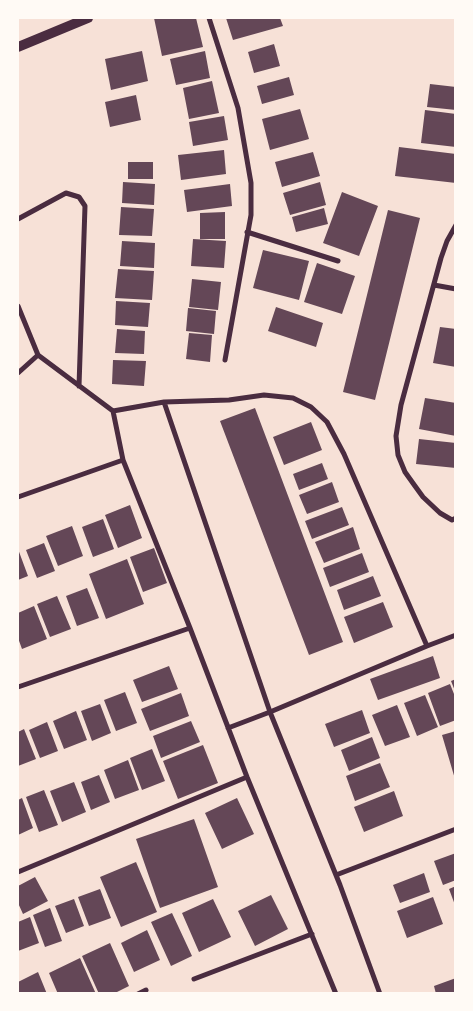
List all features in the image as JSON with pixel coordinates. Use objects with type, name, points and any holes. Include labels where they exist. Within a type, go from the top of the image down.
[{"type":"main road","points":[[18,47],[88,18]]},
{"type":"street","points":[[209,18],[238,108],[251,183],[251,215],[225,360]]},
{"type":"street","points":[[18,220],[66,193],[79,197],[86,206],[79,386]]},
{"type":"street","points":[[456,225],[447,241],[434,284],[401,406],[396,436],[398,455],[405,472],[423,497],[440,513],[452,520],[456,518]]},
{"type":"street","points":[[247,232],[338,261]]},
{"type":"street","points":[[434,284],[456,289]]},
{"type":"street","points":[[18,306],[38,355],[113,410],[123,460],[247,777],[336,994]]},
{"type":"street","points":[[18,373],[38,355]]},
{"type":"street","points":[[113,410],[164,402],[229,400],[264,395],[293,398],[311,407],[327,422],[344,454],[426,646]]},
{"type":"street","points":[[164,402],[270,712],[336,876],[380,994]]},
{"type":"street","points":[[18,497],[123,460]]},
{"type":"street","points":[[18,688],[190,628]]},
{"type":"street","points":[[228,728],[456,635]]},
{"type":"street","points":[[18,872],[247,777]]},
{"type":"street","points":[[336,876],[456,829]]},
{"type":"street","points":[[194,979],[312,934]]},
{"type":"street","points":[[138,994],[146,990]]},
{"type":"building","points":[[154,18],[196,18],[203,47],[162,56]]},
{"type":"building","points":[[226,18],[280,18],[283,26],[233,40]]},
{"type":"building","points":[[274,44],[280,66],[254,73],[248,52]]},
{"type":"building","points":[[142,51],[148,81],[111,90],[105,59]]},
{"type":"building","points":[[205,51],[210,78],[176,85],[170,59]]},
{"type":"building","points":[[289,77],[294,95],[262,104],[257,86]]},
{"type":"building","points":[[212,81],[219,113],[189,119],[183,88]]},
{"type":"building","points":[[430,84],[456,87],[456,110],[427,107]]},
{"type":"building","points":[[136,95],[141,120],[110,127],[105,102]]},
{"type":"building","points":[[300,109],[309,139],[270,150],[262,119]]},
{"type":"building","points":[[425,110],[456,114],[456,147],[421,143]]},
{"type":"building","points":[[224,116],[228,140],[193,146],[189,122]]},
{"type":"building","points":[[399,147],[456,154],[456,183],[395,176]]},
{"type":"building","points":[[224,150],[226,174],[181,180],[178,155]]},
{"type":"building","points":[[313,152],[320,176],[282,187],[275,162]]},
{"type":"building","points":[[128,162],[153,162],[153,179],[128,179]]},
{"type":"building","points":[[123,182],[155,184],[154,205],[122,203]]},
{"type":"building","points":[[320,182],[326,205],[290,215],[283,193]]},
{"type":"building","points":[[230,184],[232,206],[187,212],[184,190]]},
{"type":"building","points":[[342,192],[378,206],[359,256],[323,243]]},
{"type":"building","points":[[121,207],[154,209],[152,236],[119,235]]},
{"type":"building","points":[[324,208],[328,224],[296,232],[292,217]]},
{"type":"building","points":[[388,210],[420,218],[375,400],[343,392]]},
{"type":"building","points":[[225,212],[225,239],[200,239],[200,213]]},
{"type":"building","points":[[193,239],[226,241],[224,268],[191,266]]},
{"type":"building","points":[[122,241],[155,243],[154,268],[120,266]]},
{"type":"building","points":[[263,250],[309,261],[299,300],[253,288]]},
{"type":"building","points":[[317,263],[355,276],[342,314],[304,302]]},
{"type":"building","points":[[118,269],[154,271],[152,300],[115,298]]},
{"type":"building","points":[[192,279],[221,282],[218,310],[189,307]]},
{"type":"building","points":[[116,301],[150,303],[148,327],[115,325]]},
{"type":"building","points":[[276,307],[323,323],[316,347],[268,331]]},
{"type":"building","points":[[188,308],[216,311],[214,334],[186,331]]},
{"type":"building","points":[[440,327],[456,329],[456,367],[433,363]]},
{"type":"building","points":[[117,329],[145,331],[144,354],[115,353]]},
{"type":"building","points":[[189,333],[212,335],[210,362],[186,359]]},
{"type":"building","points":[[113,360],[146,361],[144,386],[112,384]]},
{"type":"building","points":[[425,398],[456,403],[456,436],[419,429]]},
{"type":"building","points":[[255,408],[343,642],[309,655],[220,421]]},
{"type":"building","points":[[311,422],[322,450],[284,465],[273,437]]},
{"type":"building","points":[[419,439],[456,443],[456,468],[416,464]]},
{"type":"building","points":[[322,463],[328,479],[299,490],[293,474]]},
{"type":"building","points":[[332,482],[339,502],[307,514],[299,495]]},
{"type":"building","points":[[130,505],[142,538],[118,548],[105,515]]},
{"type":"building","points":[[342,507],[349,525],[312,539],[305,521]]},
{"type":"building","points":[[103,519],[114,549],[93,557],[82,527]]},
{"type":"building","points":[[72,526],[83,556],[58,566],[46,536]]},
{"type":"building","points":[[353,527],[360,549],[324,563],[315,542]]},
{"type":"building","points":[[44,543],[55,571],[37,578],[26,550]]},
{"type":"building","points":[[154,548],[167,583],[143,592],[130,557]]},
{"type":"building","points":[[18,549],[28,576],[18,580]]},
{"type":"building","points":[[362,553],[369,572],[330,587],[323,568]]},
{"type":"building","points":[[127,559],[144,604],[106,619],[89,574]]},
{"type":"building","points":[[373,576],[381,596],[344,610],[337,590]]},
{"type":"building","points":[[87,588],[99,618],[77,626],[66,596]]},
{"type":"building","points":[[57,596],[71,629],[50,637],[37,604]]},
{"type":"building","points":[[383,602],[393,627],[354,643],[344,617]]},
{"type":"building","points":[[34,606],[47,639],[22,649],[18,638],[18,613]]},
{"type":"building","points":[[433,656],[440,678],[378,700],[370,679]]},
{"type":"building","points":[[169,666],[178,689],[142,702],[133,680]]},
{"type":"building","points":[[456,679],[456,691],[455,691],[451,681]]},
{"type":"building","points":[[450,684],[456,699],[456,720],[440,726],[428,693]]},
{"type":"building","points":[[125,692],[137,723],[116,731],[104,700]]},
{"type":"building","points":[[181,693],[189,716],[150,731],[141,709]]},
{"type":"building","points":[[425,695],[438,727],[417,736],[404,703]]},
{"type":"building","points":[[100,704],[111,733],[92,741],[81,711]]},
{"type":"building","points":[[397,705],[410,737],[385,746],[372,715]]},
{"type":"building","points":[[362,710],[370,733],[334,747],[325,724]]},
{"type":"building","points":[[76,711],[87,740],[64,749],[53,721]]},
{"type":"building","points":[[191,721],[200,742],[161,758],[153,736]]},
{"type":"building","points":[[47,722],[58,751],[40,758],[29,730]]},
{"type":"building","points":[[24,729],[36,759],[18,766],[18,732]]},
{"type":"building","points":[[456,731],[456,779],[455,779],[442,735]]},
{"type":"building","points":[[372,737],[380,758],[349,771],[341,750]]},
{"type":"building","points":[[203,745],[218,783],[178,799],[163,761]]},
{"type":"building","points":[[152,749],[165,781],[142,790],[130,758]]},
{"type":"building","points":[[128,760],[139,790],[115,799],[104,770]]},
{"type":"building","points":[[380,763],[390,787],[355,801],[346,776]]},
{"type":"building","points":[[99,775],[110,802],[91,810],[81,782]]},
{"type":"building","points":[[74,782],[86,812],[62,822],[50,791]]},
{"type":"building","points":[[44,790],[58,825],[39,832],[26,797]]},
{"type":"building","points":[[394,791],[403,816],[364,832],[354,807]]},
{"type":"building","points":[[22,798],[33,828],[18,835],[18,800]]},
{"type":"building","points":[[237,798],[254,834],[222,849],[205,813]]},
{"type":"building","points":[[194,819],[218,887],[160,908],[136,839]]},
{"type":"building","points":[[456,853],[456,880],[443,885],[434,861]]},
{"type":"building","points":[[136,862],[157,912],[121,927],[100,877]]},
{"type":"building","points":[[424,873],[430,892],[400,903],[393,885]]},
{"type":"building","points":[[35,877],[48,901],[23,914],[18,903],[18,886]]},
{"type":"building","points":[[456,886],[456,905],[455,905],[449,889]]},
{"type":"building","points":[[100,889],[111,918],[89,926],[78,897]]},
{"type":"building","points":[[271,895],[288,929],[255,946],[238,911]]},
{"type":"building","points":[[433,897],[443,924],[407,938],[397,911]]},
{"type":"building","points":[[74,899],[84,926],[66,933],[55,906]]},
{"type":"building","points":[[213,899],[231,937],[199,952],[182,913]]},
{"type":"building","points":[[50,908],[62,941],[45,947],[33,915]]},
{"type":"building","points":[[172,913],[192,956],[171,966],[151,922]]},
{"type":"building","points":[[30,917],[39,943],[18,951],[18,922]]},
{"type":"building","points":[[147,930],[160,960],[134,972],[121,943]]},
{"type":"building","points":[[110,943],[129,986],[113,994],[99,994],[82,956]]},
{"type":"building","points":[[80,958],[96,994],[58,994],[49,973]]},
{"type":"building","points":[[38,972],[47,994],[18,994],[18,982]]},
{"type":"building","points":[[456,978],[456,994],[436,994],[434,986]]}]
